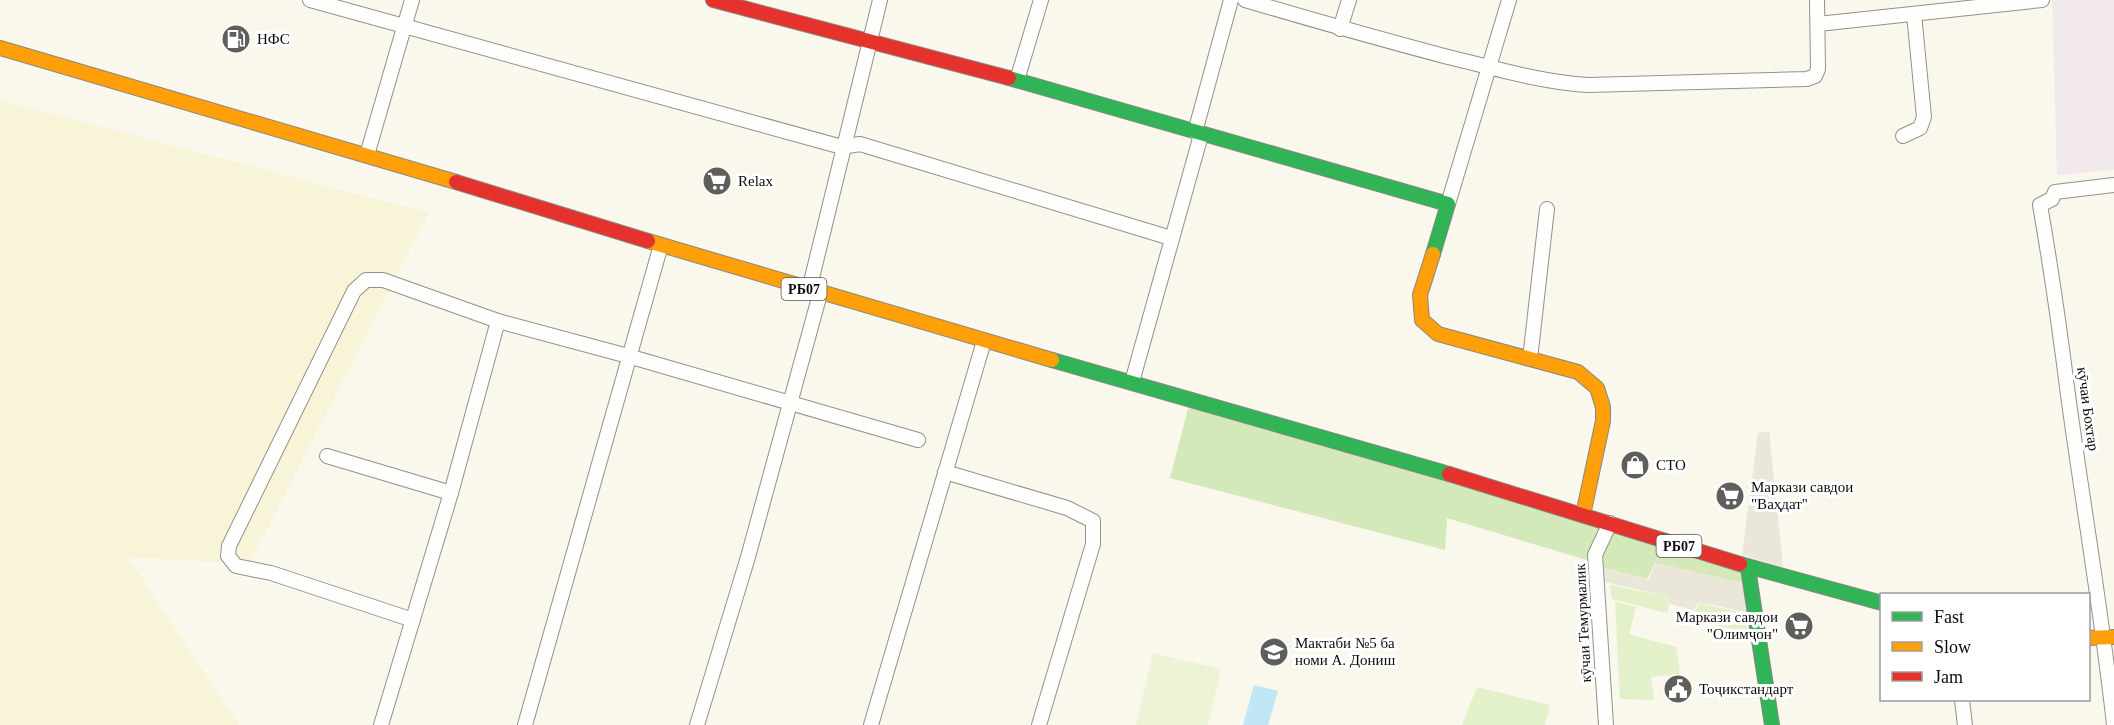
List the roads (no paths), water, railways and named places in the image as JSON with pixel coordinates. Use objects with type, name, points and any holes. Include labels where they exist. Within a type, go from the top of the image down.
[{"type":"main road","points":[[713,0],[732,2],[870,42],[1017,80],[1198,134],[1448,204],[1420,295],[1422,320],[1438,334],[1578,372],[1589,379],[1601,396],[1601,432],[1583,515]]},
{"type":"main road","name":"РБ07","points":[[0,48],[272,130],[367,155],[814,292],[1498,488],[1748,568],[1801,590],[1880,612]]},
{"type":"main road","points":[[1748,568],[1772,725]]},
{"type":"main road","name":"РБ07","points":[[1748,568],[1802,579],[1880,603]]},
{"type":"main road","points":[[2090,638],[2109,642]]},
{"type":"main road","points":[[2090,647],[2109,642]]},
{"type":"street","points":[[310,0],[842,147],[860,144],[1171,238]]},
{"type":"street","points":[[367,155],[412,0]]},
{"type":"street","points":[[697,725],[748,557],[790,403],[842,147],[880,0]]},
{"type":"street","points":[[1017,80],[1041,0]]},
{"type":"street","points":[[1131,382],[1171,238],[1231,0]]},
{"type":"street","points":[[1245,0],[1340,29],[1488,67],[1561,83],[1587,85],[1808,79],[1815,76],[1818,69],[1817,0]]},
{"type":"street","points":[[1340,29],[1349,0]]},
{"type":"street","points":[[1448,204],[1509,0]]},
{"type":"street","points":[[1818,24],[2042,0]]},
{"type":"street","points":[[1903,136],[1920,128],[1924,117],[1914,14]]},
{"type":"street","name":"кӯчаи Бохтар","points":[[2109,642],[2068,394],[2060,319],[2040,205],[2052,199],[2055,192],[2114,185]]},
{"type":"street","points":[[1530,359],[1547,209]]},
{"type":"street","points":[[525,725],[661,245]]},
{"type":"street","points":[[413,620],[271,573],[236,566],[228,556],[229,546],[354,291],[366,280],[383,280],[498,321],[918,440]]},
{"type":"street","points":[[381,725],[451,493],[498,321]]},
{"type":"street","points":[[871,725],[984,340]]},
{"type":"street","points":[[327,456],[451,493]]},
{"type":"street","points":[[945,472],[1046,501],[1084,515],[1093,521],[1095,532],[1090,554],[1039,725]]},
{"type":"street","name":"кӯчаи Темурмалик","points":[[1606,725],[1595,555],[1610,523]]},
{"type":"street","points":[[2109,642],[2114,725]]},
{"type":"street","points":[[1962,701],[1965,725]]},
{"type":"water","points":[[1254,685],[1278,691],[1268,725],[1243,725]]},
{"type":"place","name":"НФС","points":[[236,39]]},
{"type":"place","name":"Relax","points":[[717,181]]},
{"type":"place","name":"СТО","points":[[1635,465]]},
{"type":"place","name":"Маркази савдои \"Ваҳдат\"","points":[[1730,496]]},
{"type":"place","name":"Маркази савдои \"Олимҷон\"","points":[[1799,626]]},
{"type":"place","name":"Мактаби №5 ба номи А. Дониш","points":[[1274,652]]},
{"type":"place","name":"Тоҷикстандарт","points":[[1678,689]]}]
